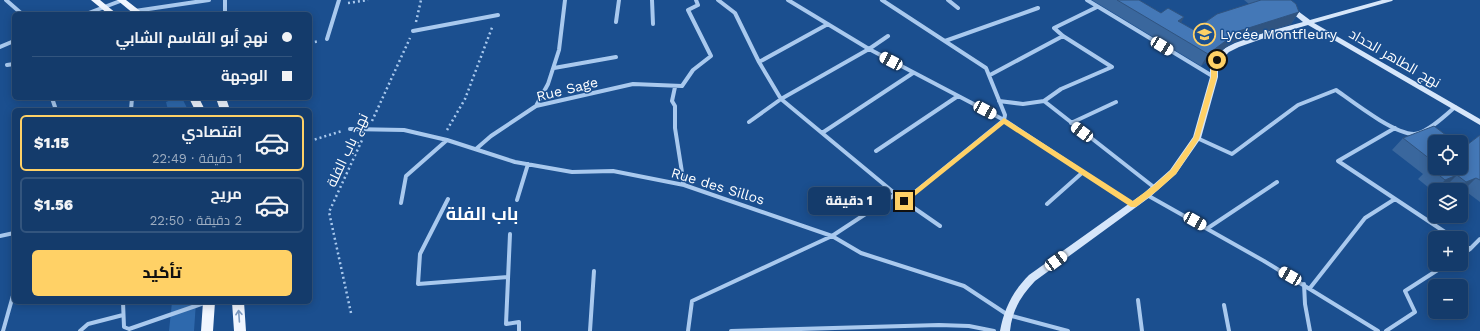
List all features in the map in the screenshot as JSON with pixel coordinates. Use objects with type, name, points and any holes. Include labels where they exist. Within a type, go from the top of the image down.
[{"type":"main road","points":[[95,0],[111,12]]},
{"type":"main road","points":[[122,0],[137,12]]},
{"type":"main road","points":[[207,331],[208,304]]},
{"type":"main road","points":[[238,304],[240,331]]},
{"type":"street","points":[[6,0],[20,12]]},
{"type":"street","points":[[91,12],[122,0]]},
{"type":"street","points":[[137,12],[176,2],[209,0]]},
{"type":"street","points":[[225,0],[225,12]]},
{"type":"street","points":[[327,39],[339,0]]},
{"type":"street","points":[[536,106],[548,84],[559,50],[565,0]]},
{"type":"street","points":[[616,22],[619,0]]},
{"type":"street","points":[[652,0],[653,24]]},
{"type":"street","points":[[684,185],[675,128],[675,106],[672,102],[675,87],[682,86],[693,70],[711,56],[688,10],[698,5],[696,0]]},
{"type":"street","points":[[718,0],[735,13],[759,62],[781,99],[904,201],[940,226]]},
{"type":"street","points":[[788,0],[869,49],[1004,120],[1133,205]]},
{"type":"street","points":[[882,0],[982,64],[990,75],[1005,114],[1004,120],[904,201]]},
{"type":"street","points":[[948,0],[958,8]]},
{"type":"street","points":[[1087,0],[1214,77]]},
{"type":"street","name":"نهج الطاهر الحداد","points":[[1279,0],[1309,23],[1480,122]]},
{"type":"street","points":[[1005,331],[1008,315],[1021,288],[1032,278],[1147,195],[1174,172],[1197,138],[1214,77],[1214,66],[1217,60],[1227,50],[1256,38],[1390,0]]},
{"type":"street","points":[[1000,101],[1023,104],[1044,101],[1060,89],[1112,67],[1063,36],[1054,28],[1097,7]]},
{"type":"street","points":[[945,41],[1038,8]]},
{"type":"street","points":[[413,31],[498,15]]},
{"type":"street","points":[[759,62],[828,24]]},
{"type":"street","points":[[749,122],[781,99],[869,49],[888,36]]},
{"type":"street","points":[[990,75],[1063,36]]},
{"type":"street","points":[[0,47],[12,42]]},
{"type":"street","points":[[554,68],[616,57]]},
{"type":"street","points":[[7,66],[12,65]]},
{"type":"street","points":[[822,133],[913,73]]},
{"type":"street","name":"Rue Sage","points":[[476,149],[491,136],[536,106],[633,84],[675,87]]},
{"type":"street","points":[[1197,138],[1232,154],[1298,105],[1336,90],[1395,128],[1409,134],[1418,133],[1443,118],[1455,108]]},
{"type":"street","points":[[876,151],[958,96]]},
{"type":"street","points":[[1044,101],[1156,188]]},
{"type":"street","points":[[1071,123],[1116,102]]},
{"type":"street","name":"Rue des Sillos","points":[[350,129],[368,128],[404,130],[447,140],[515,162],[572,172],[613,171],[684,185],[832,236],[861,253],[964,286],[1008,315],[1068,331]]},
{"type":"street","points":[[1395,128],[1338,161],[1443,231]]},
{"type":"street","points":[[402,203],[406,176],[447,140]]},
{"type":"street","points":[[517,200],[528,164]]},
{"type":"street","points":[[1047,204],[1083,172]]},
{"type":"street","points":[[1208,228],[1277,182]]},
{"type":"street","points":[[688,331],[692,301],[832,236],[896,194]]},
{"type":"street","points":[[1147,195],[1208,228],[1304,284],[1378,331]]},
{"type":"street","points":[[448,199],[420,254],[418,284],[508,277]]},
{"type":"street","points":[[1310,288],[1365,218],[1395,199]]},
{"type":"street","points":[[0,236],[12,233]]},
{"type":"street","points":[[510,234],[506,324],[519,322],[519,331]]},
{"type":"street","points":[[1470,249],[1480,239]]},
{"type":"street","points":[[590,331],[594,271]]},
{"type":"street","points":[[1386,331],[1415,312],[1405,291],[1436,271]]},
{"type":"street","points":[[1304,284],[1305,304],[1310,331]]},
{"type":"street","points":[[4,331],[12,300]]},
{"type":"street","points":[[1138,300],[1142,331]]},
{"type":"street","points":[[123,304],[124,327],[131,329],[202,304]]},
{"type":"street","points":[[1224,305],[1229,331]]},
{"type":"street","points":[[80,331],[88,324],[123,315]]},
{"type":"street","points":[[731,331],[939,325],[969,326],[994,331]]},
{"type":"path","points":[[337,5],[368,0]]},
{"type":"path","name":"نهج باب الفلة","points":[[351,313],[329,212],[413,31],[421,0]]},
{"type":"path","points":[[442,139],[465,99],[498,15]]},
{"type":"path","points":[[312,140],[350,129]]},
{"type":"shaded area","points":[[171,100],[183,100],[187,108],[168,108],[166,102]]},
{"type":"shaded area","points":[[172,304],[196,304],[194,331],[169,331]]},
{"type":"building","points":[[1117,0],[1139,0],[1161,13],[1168,8],[1184,17],[1178,21],[1194,30],[1217,14],[1261,0],[1291,0],[1296,4],[1299,12],[1239,31],[1208,54]]},
{"type":"building","points":[[1434,126],[1446,135],[1428,135],[1428,158],[1403,138]]},
{"type":"building","points":[[1480,135],[1480,180],[1476,178],[1466,182],[1457,175],[1468,175],[1468,144]]},
{"type":"building","points":[[1439,175],[1457,175],[1445,180]]},
{"type":"place","name":"Lycée Montfleury","points":[[1205,34]]},
{"type":"district","name":"باب الفلة","points":[[482,213]]},
{"type":"route","points":[[904,201],[1004,120],[1133,205],[1174,172],[1197,138],[1214,77],[1214,66],[1217,60]]}]
